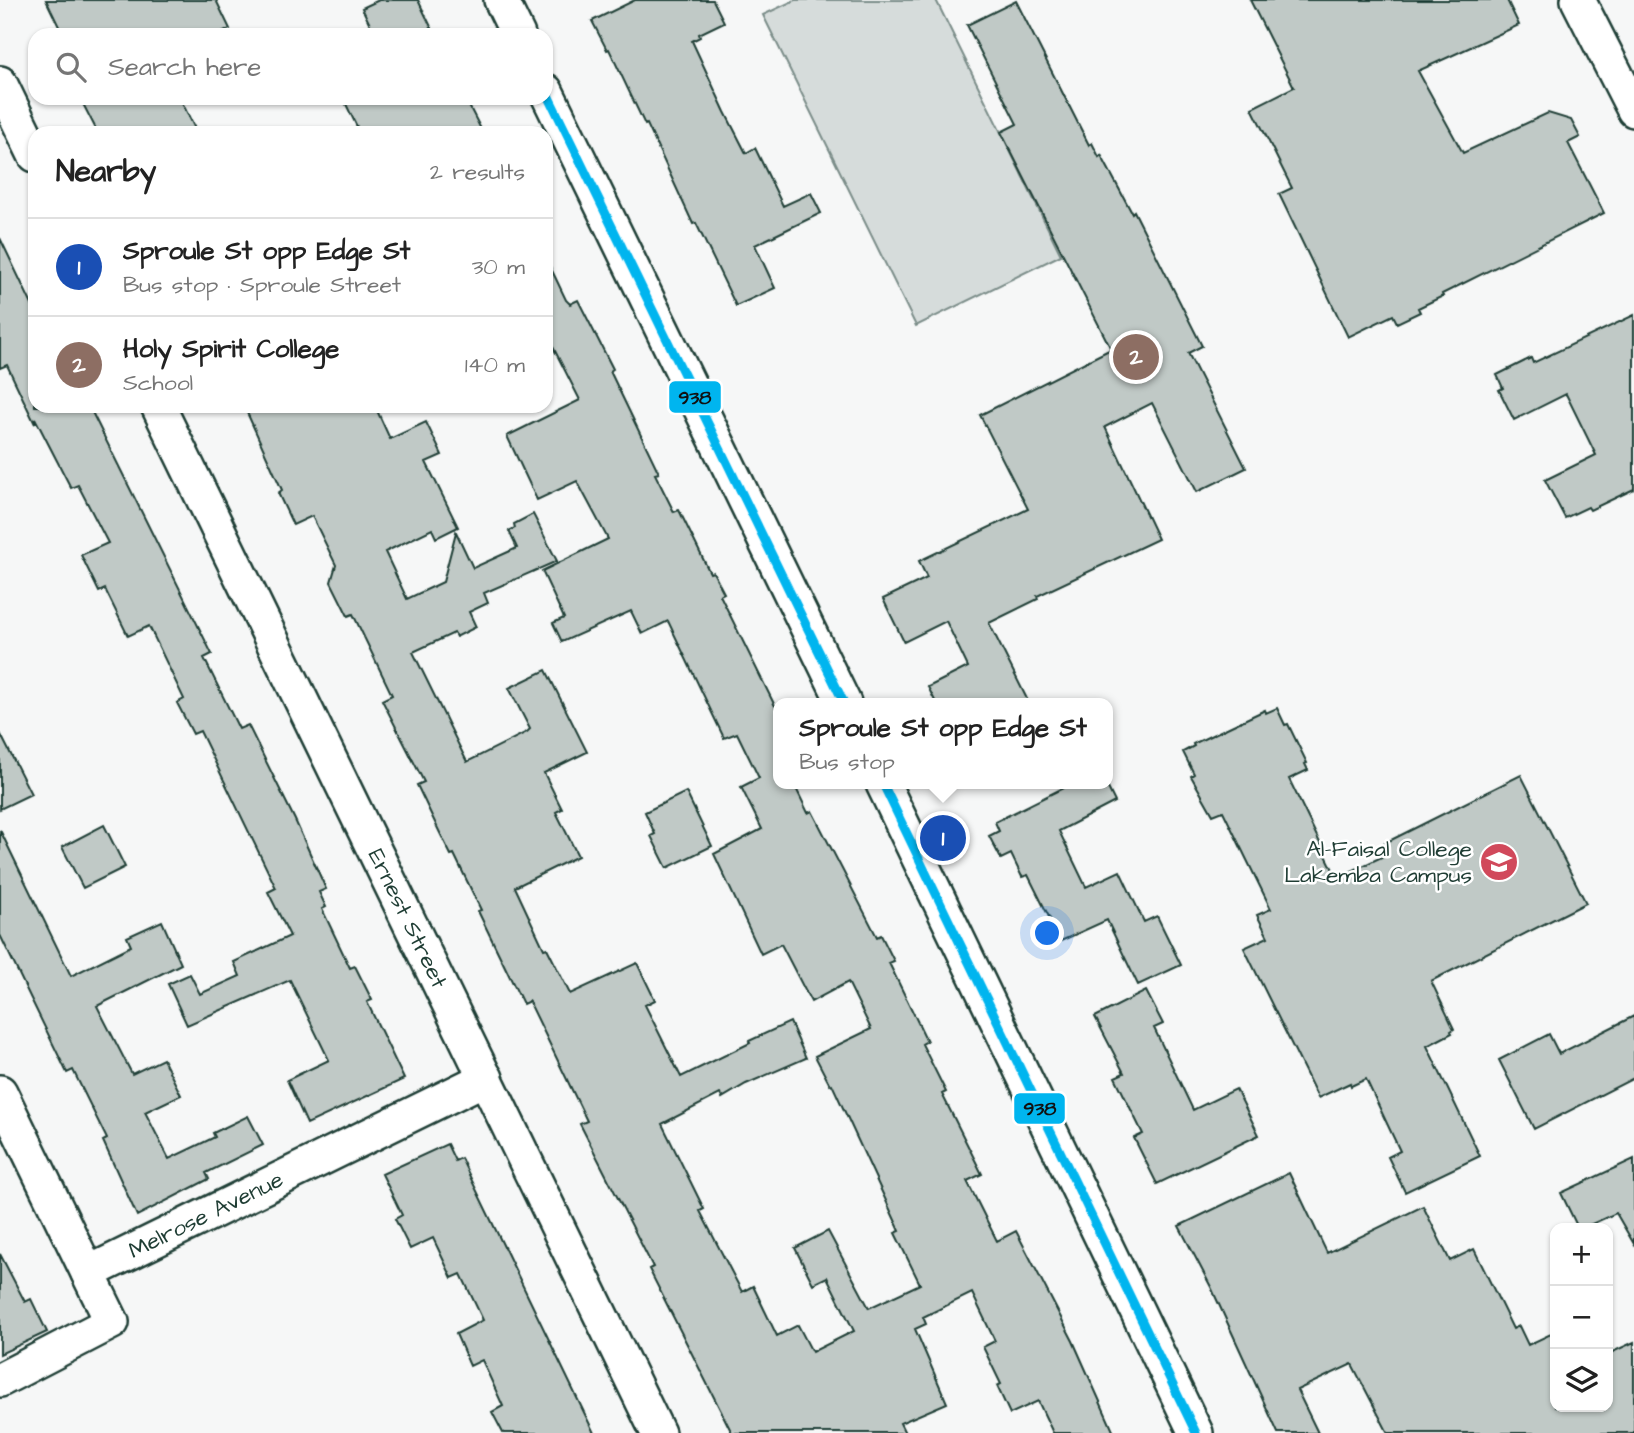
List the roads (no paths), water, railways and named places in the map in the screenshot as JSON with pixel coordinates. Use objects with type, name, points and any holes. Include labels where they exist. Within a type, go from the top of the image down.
[{"type":"street","points":[[501,0],[515,28]]},
{"type":"street","points":[[1578,0],[1634,110]]},
{"type":"street","points":[[0,83],[28,141]]},
{"type":"street","points":[[553,105],[842,698]]},
{"type":"street","name":"Ernest Street","points":[[161,413],[658,1433]]},
{"type":"street","points":[[885,789],[1186,1429]]},
{"type":"street","name":"Melrose Avenue","points":[[88,1273],[486,1078]]},
{"type":"street","points":[[0,1092],[112,1322],[0,1380]]},
{"type":"place","name":"Holy Spirit College","points":[[1136,357]]},
{"type":"place","name":"Sproule St opp Edge St","points":[[943,838]]},
{"type":"place","name":"Al-Faisal College Lakemba Campus","points":[[1499,862]]}]
